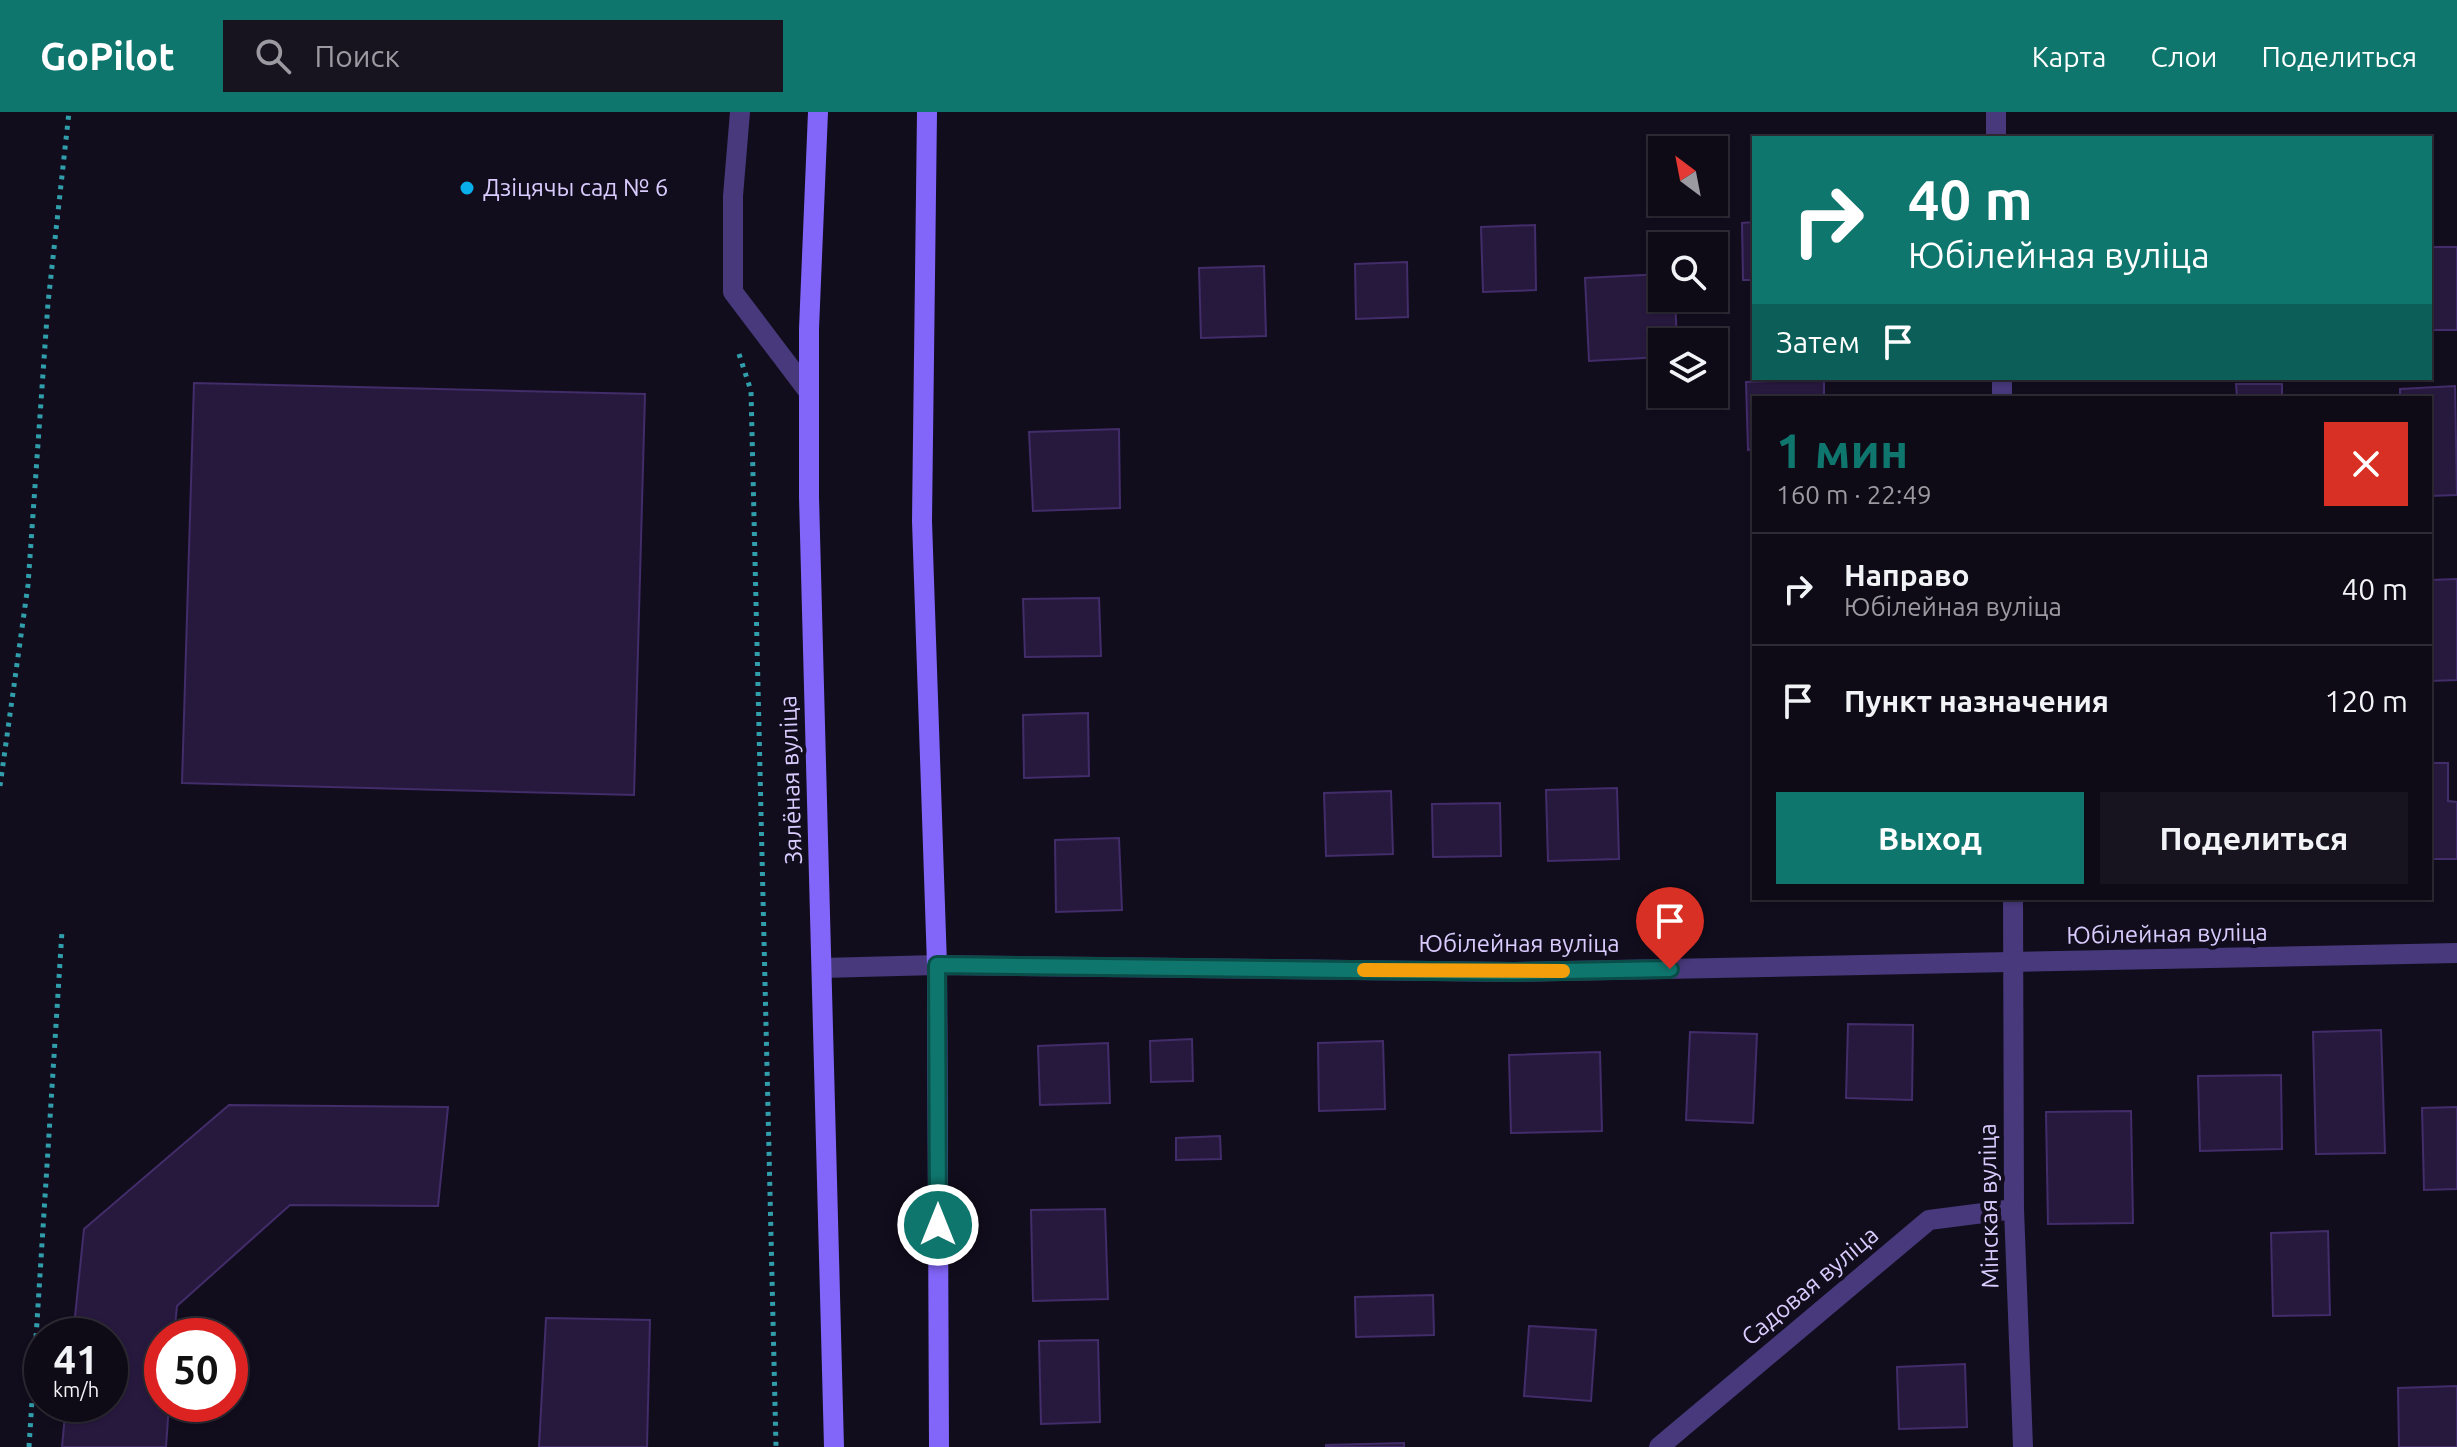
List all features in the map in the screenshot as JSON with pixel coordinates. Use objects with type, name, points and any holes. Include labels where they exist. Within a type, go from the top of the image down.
[{"type":"main road","name":"Зялёная вуліца","points":[[818,112],[808,391],[834,1447]]},
{"type":"main road","points":[[927,112],[922,521],[937,965],[939,1447]]},
{"type":"street","points":[[740,112],[733,196],[733,292],[808,391]]},
{"type":"street","points":[[1996,112],[1996,136]]},
{"type":"street","points":[[2013,900],[2014,963]]},
{"type":"street","name":"Юбілейная вуліца","points":[[822,968],[937,965],[1514,972],[2457,953]]},
{"type":"street","name":"Мінская вуліца","points":[[2014,963],[2014,1209],[2023,1447]]},
{"type":"street","name":"Садовая вуліца","points":[[1659,1447],[1929,1220],[2014,1209]]},
{"type":"path","points":[[0,786],[28,585],[48,303],[69,112]]},
{"type":"path","points":[[736,346],[751,391],[776,1447]]},
{"type":"path","points":[[29,1447],[62,931]]},
{"type":"building","points":[[1752,222],[1752,280],[1743,280],[1742,223]]},
{"type":"building","points":[[1535,225],[1536,290],[1483,292],[1481,227]]},
{"type":"building","points":[[2432,247],[2457,247],[2457,330],[2432,330]]},
{"type":"building","points":[[1407,262],[1408,317],[1356,319],[1355,264]]},
{"type":"building","points":[[1264,266],[1266,336],[1201,338],[1199,268]]},
{"type":"building","points":[[1648,275],[1648,312],[1676,312],[1676,328],[1648,328],[1648,358],[1589,361],[1585,278]]},
{"type":"building","points":[[1824,380],[1824,396],[1752,396],[1752,449],[1748,450],[1746,382]]},
{"type":"building","points":[[194,383],[645,394],[634,795],[182,783]]},
{"type":"building","points":[[2236,384],[2282,384],[2282,396],[2237,396]]},
{"type":"building","points":[[2455,386],[2457,495],[2432,496],[2432,396],[2400,396],[2400,389]]},
{"type":"building","points":[[1119,429],[1120,508],[1033,511],[1029,432]]},
{"type":"building","points":[[2457,579],[2457,680],[2432,681],[2432,580]]},
{"type":"building","points":[[1099,598],[1101,656],[1025,657],[1023,599]]},
{"type":"building","points":[[1088,713],[1089,776],[1024,778],[1023,715]]},
{"type":"building","points":[[2432,763],[2448,763],[2448,801],[2457,802],[2457,859],[2432,859]]},
{"type":"building","points":[[1617,788],[1619,859],[1548,861],[1546,790]]},
{"type":"building","points":[[1391,791],[1393,854],[1326,856],[1324,793]]},
{"type":"building","points":[[1500,803],[1501,856],[1433,857],[1432,804]]},
{"type":"building","points":[[1119,838],[1122,910],[1056,912],[1055,840]]},
{"type":"building","points":[[1848,1024],[1913,1025],[1912,1100],[1846,1098]]},
{"type":"building","points":[[2381,1030],[2385,1153],[2316,1154],[2313,1032]]},
{"type":"building","points":[[1690,1032],[1757,1034],[1753,1123],[1686,1120]]},
{"type":"building","points":[[1192,1039],[1193,1081],[1151,1082],[1150,1041]]},
{"type":"building","points":[[1383,1041],[1385,1109],[1319,1111],[1318,1043]]},
{"type":"building","points":[[1108,1043],[1110,1103],[1040,1105],[1038,1046]]},
{"type":"building","points":[[1600,1052],[1602,1131],[1511,1133],[1509,1055]]},
{"type":"building","points":[[2281,1075],[2282,1149],[2200,1151],[2198,1076]]},
{"type":"building","points":[[229,1105],[448,1107],[438,1206],[290,1205],[177,1306],[176,1318],[144,1318],[144,1422],[168,1422],[166,1447],[62,1447],[64,1422],[128,1422],[128,1318],[75,1318],[84,1229]]},
{"type":"building","points":[[2457,1107],[2457,1189],[2424,1190],[2422,1108]]},
{"type":"building","points":[[2131,1111],[2133,1223],[2048,1224],[2046,1112]]},
{"type":"building","points":[[1220,1136],[1221,1159],[1176,1160],[1176,1138]]},
{"type":"building","points":[[1105,1209],[1108,1299],[1033,1301],[1031,1210]]},
{"type":"building","points":[[2328,1231],[2330,1315],[2273,1316],[2271,1233]]},
{"type":"building","points":[[1433,1295],[1434,1335],[1356,1337],[1355,1297]]},
{"type":"building","points":[[546,1318],[650,1320],[647,1447],[539,1447]]},
{"type":"building","points":[[1529,1326],[1596,1330],[1591,1401],[1524,1396]]},
{"type":"building","points":[[1098,1340],[1100,1422],[1041,1424],[1039,1341]]},
{"type":"building","points":[[1965,1364],[1967,1427],[1899,1429],[1897,1367]]},
{"type":"building","points":[[2457,1386],[2457,1447],[2399,1447],[2398,1388]]},
{"type":"building","points":[[1404,1443],[1404,1447],[1326,1447],[1326,1445]]},
{"type":"slow traffic","points":[[1364,970],[1563,971]]},
{"type":"place","name":"Дзіцячы сад № 6","points":[[467,188]]},
{"type":"route","points":[[938,1225],[937,965],[1514,972],[1670,969]]}]
